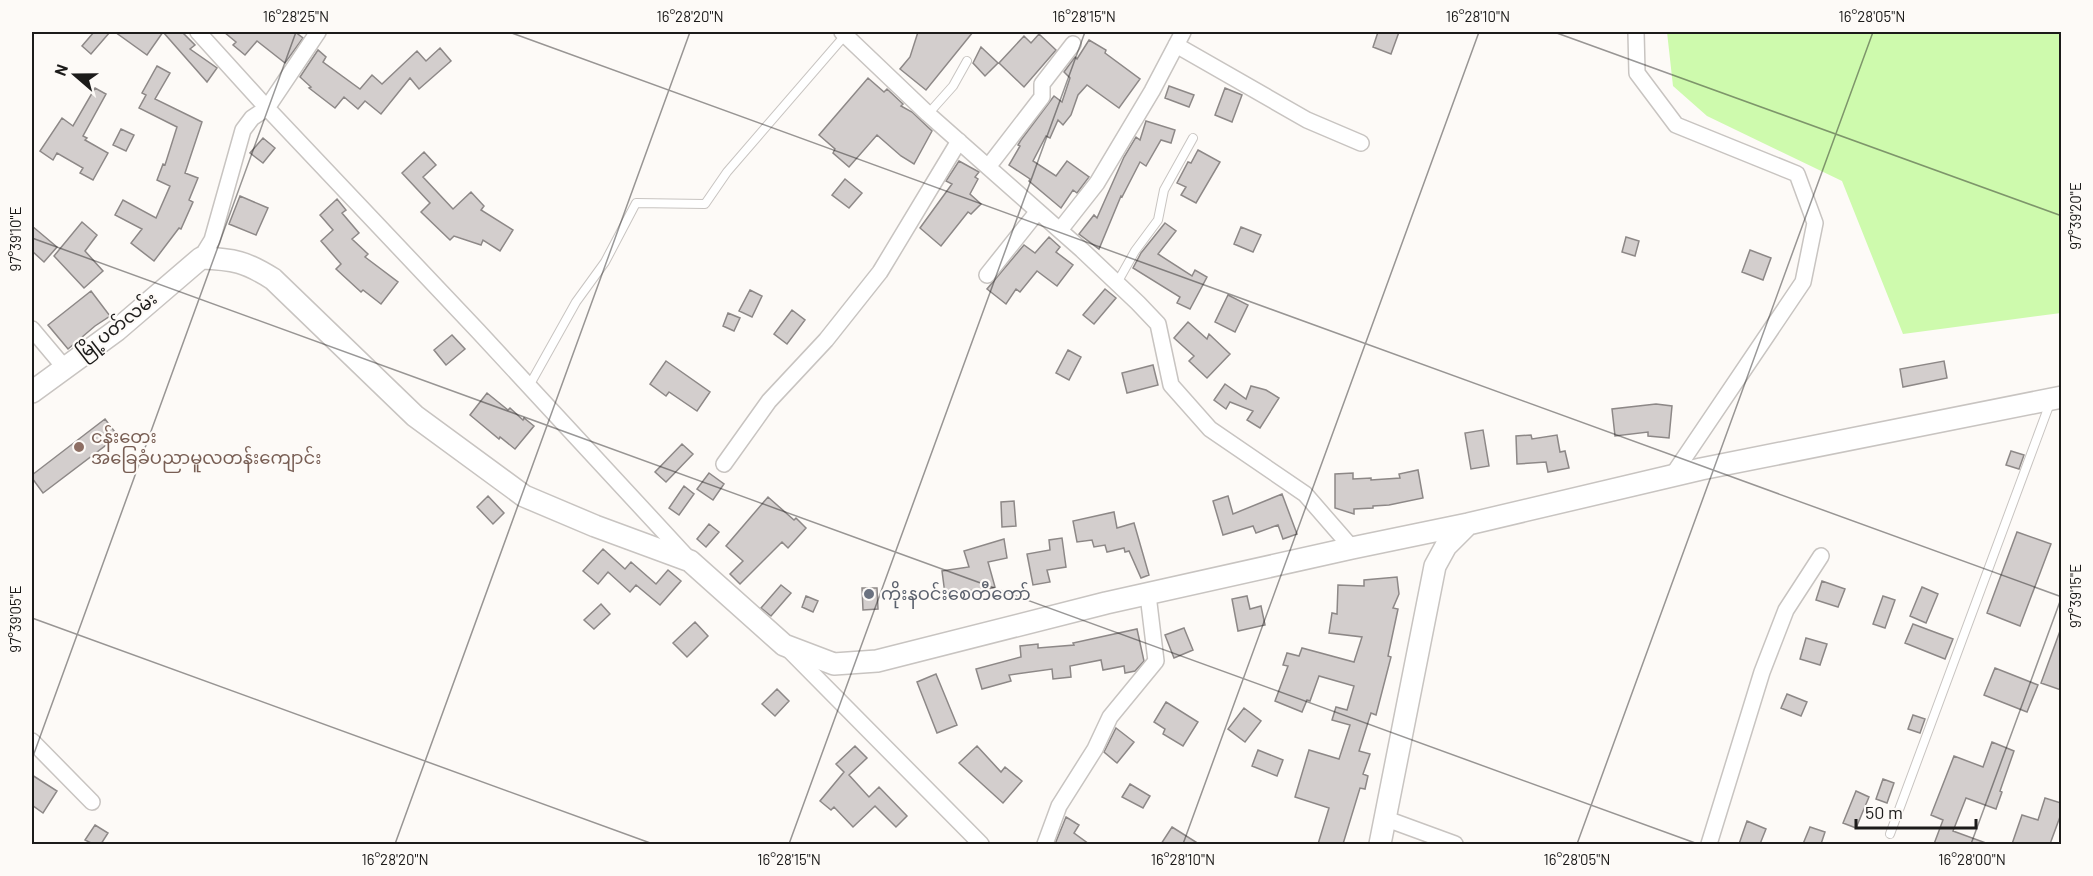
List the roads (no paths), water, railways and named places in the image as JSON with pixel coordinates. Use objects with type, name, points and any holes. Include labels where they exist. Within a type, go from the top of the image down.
[{"type":"main road","points":[[201,258],[233,259],[255,267],[273,279],[415,416],[524,496],[595,526],[690,561],[784,645],[834,664],[877,661],[1106,603],[1468,524],[1672,476],[2056,398]]},
{"type":"main road","name":"မြို့ပတ်လမ်း","points":[[32,392],[117,330],[201,258]]},
{"type":"main road","points":[[1380,844],[1435,566],[1446,546],[1468,524]]},
{"type":"street","points":[[198,32],[690,561]]},
{"type":"street","points":[[201,258],[212,240],[243,130],[252,118],[267,108],[318,32]]},
{"type":"street","points":[[1636,32],[1637,73],[1676,125],[1797,174],[1815,223],[1803,282],[1672,476]]},
{"type":"street","points":[[845,33],[928,114],[1060,230],[1158,324],[1171,385],[1210,429],[1305,494],[1352,548]]},
{"type":"street","points":[[1060,230],[1097,183],[1136,120],[1179,38],[1307,120],[1361,143]]},
{"type":"street","points":[[988,167],[1042,97],[1042,84],[1073,44]]},
{"type":"street","points":[[724,464],[769,401],[826,340],[880,272],[959,141]]},
{"type":"street","points":[[987,275],[1038,211]]},
{"type":"street","points":[[32,329],[64,367]]},
{"type":"street","points":[[1709,844],[1762,672],[1786,610],[1821,556]]},
{"type":"street","points":[[1045,844],[1059,806],[1095,749],[1110,717],[1156,661],[1148,595]]},
{"type":"street","points":[[784,645],[971,841]]},
{"type":"street","points":[[32,741],[92,802]]},
{"type":"street","points":[[1384,818],[1455,844]]},
{"type":"lane","points":[[529,386],[576,302],[604,262],[636,203],[705,204],[727,172],[845,33]]},
{"type":"lane","points":[[928,114],[954,86],[967,61]]},
{"type":"lane","points":[[1117,283],[1158,220],[1164,190],[1193,138]]},
{"type":"lane","points":[[1890,834],[2056,398]]},
{"type":"place","name":"ငန်းတေး အခြေခံပညာမူလတန်းကျောင်း","points":[[79,447]]},
{"type":"place","name":"ကိုးနဝင်းစေတီတော်","points":[[869,594]]}]
